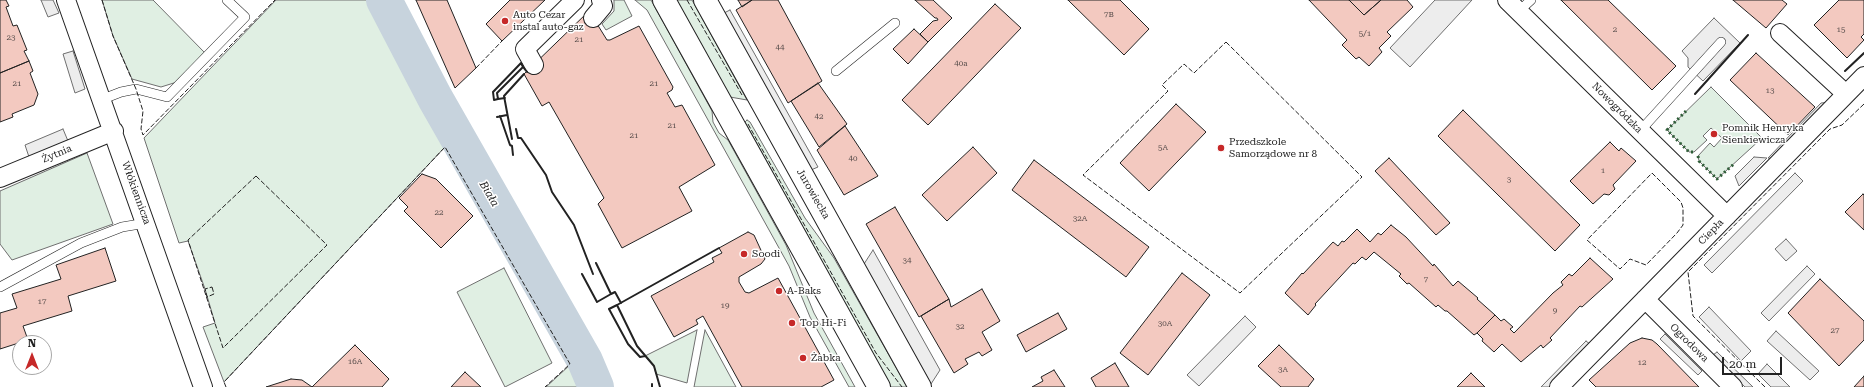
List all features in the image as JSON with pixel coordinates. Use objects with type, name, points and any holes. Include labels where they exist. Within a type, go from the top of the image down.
[{"type":"street","name":"Włókiennicza","points":[[66,0],[103,99],[203,387]]},
{"type":"street","points":[[534,65],[525,49],[575,0]]},
{"type":"street","points":[[593,18],[603,6],[602,0]]},
{"type":"street","points":[[664,0],[879,387]]},
{"type":"street","name":"Jurowiecka","points":[[705,0],[920,387]]},
{"type":"street","name":"Nowogródzka","points":[[1519,4],[1640,131],[1727,216]]},
{"type":"street","points":[[1780,33],[1846,94]]},
{"type":"street","name":"Ciepła","points":[[1559,387],[1864,76]]},
{"type":"street","points":[[734,124],[740,113],[747,110],[766,110]]},
{"type":"street","name":"Żytnia","points":[[0,178],[114,132]]},
{"type":"street","name":"Ogrodowa","points":[[1645,299],[1732,387]]},
{"type":"lane","points":[[103,99],[121,92],[136,89],[167,97],[245,17],[228,0]]},
{"type":"lane","points":[[836,71],[895,23]]},
{"type":"lane","points":[[1640,131],[1721,42]]},
{"type":"lane","points":[[0,287],[81,243],[122,227],[146,223]]},
{"type":"green space","points":[[102,0],[153,0],[205,53],[177,82],[161,87],[132,79],[113,36]]},
{"type":"green space","points":[[276,0],[383,0],[435,99],[445,147],[224,382],[203,327],[215,323],[205,289],[188,241],[179,243],[144,138]]},
{"type":"green space","points":[[614,0],[624,0],[632,16],[606,30],[602,24],[614,11]]},
{"type":"green space","points":[[635,0],[651,0],[712,111],[713,122],[719,133],[728,140],[786,245],[814,313],[855,387],[849,387],[810,317],[789,266],[647,10]]},
{"type":"green space","points":[[676,0],[692,0],[747,100],[730,97]]},
{"type":"green space","points":[[1711,87],[1762,138],[1717,179],[1699,161],[1698,156],[1710,143],[1714,147],[1722,138],[1711,128],[1703,136],[1707,140],[1694,152],[1689,152],[1667,130]]},
{"type":"green space","points":[[747,120],[750,122],[805,218],[834,258],[907,387],[891,387],[746,124],[745,122]]},
{"type":"green space","points":[[87,153],[113,224],[12,260],[0,244],[0,191]]},
{"type":"green space","points":[[504,268],[552,363],[505,387],[457,292]]},
{"type":"green space","points":[[697,330],[687,383],[656,374],[654,366],[645,356]]},
{"type":"green space","points":[[705,330],[736,387],[694,387]]},
{"type":"green space","points":[[571,364],[578,387],[546,387]]},
{"type":"shaded area","points":[[41,0],[53,0],[59,13],[48,17]]},
{"type":"shaded area","points":[[1435,0],[1472,0],[1410,67],[1390,48]]},
{"type":"shaded area","points":[[730,10],[818,167],[811,170],[724,13]]},
{"type":"shaded area","points":[[1714,18],[1740,43],[1703,81],[1688,67],[1688,58],[1682,51]]},
{"type":"shaded area","points":[[73,51],[85,89],[75,93],[63,54]]},
{"type":"shaded area","points":[[1832,102],[1776,159],[1768,158],[1821,103]]},
{"type":"shaded area","points":[[63,129],[68,141],[29,157],[25,145]]},
{"type":"shaded area","points":[[1754,157],[1767,158],[1739,186],[1735,176]]},
{"type":"shaded area","points":[[1795,173],[1803,181],[1712,273],[1704,265]]},
{"type":"shaded area","points":[[1786,239],[1797,251],[1786,261],[1775,249]]},
{"type":"shaded area","points":[[873,250],[940,370],[931,384],[864,264]]},
{"type":"shaded area","points":[[1807,266],[1815,274],[1769,321],[1761,313]]},
{"type":"shaded area","points":[[1709,307],[1751,351],[1741,361],[1699,317]]},
{"type":"shaded area","points":[[1245,316],[1256,327],[1199,386],[1187,375]]},
{"type":"shaded area","points":[[1776,331],[1819,371],[1810,380],[1767,341]]},
{"type":"shaded area","points":[[1665,334],[1702,371],[1698,375],[1660,339]]},
{"type":"shaded area","points":[[1586,341],[1591,345],[1550,387],[1541,387]]},
{"type":"shaded area","points":[[1717,352],[1753,387],[1745,387],[1713,355]]},
{"type":"shaded area","points":[[1767,364],[1790,387],[1771,387],[1758,374]]},
{"type":"building","points":[[0,0],[6,0],[9,6],[6,7],[13,26],[17,25],[27,50],[24,51],[29,61],[0,73]]},
{"type":"building","points":[[416,0],[447,0],[476,68],[455,88]]},
{"type":"building","points":[[510,0],[545,0],[502,41],[486,24]]},
{"type":"building","points":[[738,0],[752,0],[742,7]]},
{"type":"building","points":[[752,0],[778,0],[822,81],[788,103],[736,10]]},
{"type":"building","points":[[915,0],[933,0],[952,18],[928,42],[920,34],[933,21],[938,20]]},
{"type":"building","points":[[1068,0],[1120,0],[1149,29],[1124,55]]},
{"type":"building","points":[[1309,0],[1349,0],[1364,15],[1381,0],[1407,0],[1413,7],[1387,32],[1391,36],[1379,48],[1382,52],[1369,66],[1359,57],[1356,59],[1342,45],[1347,40]]},
{"type":"building","points":[[1349,0],[1381,0],[1364,15]]},
{"type":"building","points":[[1561,0],[1608,0],[1676,66],[1652,90]]},
{"type":"building","points":[[1733,0],[1782,0],[1787,4],[1766,28]]},
{"type":"building","points":[[1839,0],[1864,0],[1864,34],[1861,37],[1864,40],[1847,58],[1814,25]]},
{"type":"building","points":[[995,4],[1021,28],[928,125],[902,100]]},
{"type":"building","points":[[589,11],[607,40],[610,40],[639,26],[673,87],[672,90],[667,93],[675,107],[682,105],[715,165],[679,187],[692,211],[622,248],[598,204],[604,198],[549,102],[542,106],[524,74]]},
{"type":"building","points":[[914,29],[928,42],[908,64],[893,49]]},
{"type":"building","points":[[1756,53],[1815,107],[1788,135],[1730,80]]},
{"type":"building","points":[[29,61],[33,71],[30,73],[38,94],[34,105],[12,114],[13,117],[0,122],[0,73]]},
{"type":"building","points":[[818,83],[847,124],[819,147],[791,101]]},
{"type":"building","points":[[1176,104],[1206,132],[1149,191],[1120,163]]},
{"type":"building","points":[[1463,110],[1580,225],[1555,251],[1438,136]]},
{"type":"building","points":[[845,126],[878,176],[844,195],[817,150]]},
{"type":"building","points":[[1610,142],[1619,151],[1621,148],[1636,161],[1613,185],[1615,189],[1609,195],[1604,194],[1593,204],[1570,181]]},
{"type":"building","points":[[973,147],[997,173],[947,221],[922,195]]},
{"type":"building","points":[[1389,158],[1450,223],[1436,235],[1375,171]]},
{"type":"building","points":[[1034,160],[1149,247],[1126,277],[1012,190]]},
{"type":"building","points":[[422,174],[436,179],[473,216],[441,248],[404,211],[408,207],[399,198]]},
{"type":"building","points":[[1863,194],[1864,195],[1864,230],[1845,212]]},
{"type":"building","points":[[895,207],[949,299],[919,317],[866,224]]},
{"type":"building","points":[[1391,225],[1406,237],[1433,266],[1434,264],[1453,286],[1458,281],[1495,315],[1477,333],[1474,335],[1447,311],[1438,305],[1436,307],[1409,283],[1407,284],[1399,276],[1401,274],[1374,252],[1366,260],[1362,257],[1355,264],[1353,263],[1315,304],[1316,305],[1308,315],[1285,293],[1302,273],[1303,274],[1333,242],[1338,246],[1357,229],[1370,242],[1378,233],[1381,235]]},
{"type":"building","points":[[748,232],[754,235],[765,259],[761,264],[739,277],[739,282],[745,292],[749,293],[778,278],[834,380],[821,387],[742,387],[703,316],[696,320],[698,324],[674,337],[651,296],[714,262],[712,258],[722,253],[719,248]]},
{"type":"building","points":[[105,248],[116,281],[68,296],[72,311],[23,326],[26,335],[12,335],[12,345],[0,349],[0,313],[17,308],[12,294],[61,279],[56,265]]},
{"type":"building","points":[[1590,258],[1613,279],[1582,307],[1580,306],[1550,338],[1552,340],[1543,348],[1541,345],[1521,362],[1502,344],[1494,352],[1482,341],[1483,339],[1477,333],[1495,315],[1501,321],[1504,319],[1513,327],[1510,329],[1514,333],[1553,293],[1563,285],[1561,282],[1569,274],[1572,276]]},
{"type":"building","points":[[1182,273],[1210,295],[1148,375],[1120,353]]},
{"type":"building","points":[[1820,279],[1864,321],[1864,340],[1839,366],[1788,313]]},
{"type":"building","points":[[982,289],[1000,321],[982,332],[992,350],[982,356],[979,352],[965,359],[968,364],[954,373],[921,316],[949,299],[951,307]]},
{"type":"building","points":[[1058,313],[1067,329],[1026,352],[1017,335]]},
{"type":"building","points":[[1642,338],[1652,340],[1657,344],[1699,387],[1596,387],[1589,380],[1630,343]]},
{"type":"building","points":[[355,345],[389,379],[382,387],[312,387]]},
{"type":"building","points":[[1279,345],[1314,379],[1308,387],[1281,387],[1258,366]]},
{"type":"building","points":[[1115,363],[1129,387],[1096,387],[1091,378]]},
{"type":"building","points":[[1054,370],[1065,387],[1032,387],[1043,381],[1041,377]]},
{"type":"building","points":[[465,372],[481,387],[451,387]]},
{"type":"building","points":[[1471,373],[1485,387],[1457,387]]},
{"type":"building","points":[[1864,376],[1864,387],[1854,387]]},
{"type":"building","points":[[291,379],[302,380],[312,387],[266,387]]},
{"type":"waterway","name":"Biała","points":[[384,0],[435,98],[585,361],[596,387]]},
{"type":"hedge","points":[[1686,111],[1667,130],[1689,152],[1694,152]]},
{"type":"hedge","points":[[1698,156],[1699,161],[1717,179],[1735,163]]},
{"type":"fence","points":[[102,0],[113,36],[136,89],[143,111],[141,129],[143,135],[275,0]]},
{"type":"fence","points":[[687,0],[742,95]]},
{"type":"fence","points":[[476,68],[502,41]]},
{"type":"fence","points":[[1226,42],[1362,177],[1240,293],[1083,175],[1168,91],[1162,85],[1184,64],[1194,73],[1226,42]]},
{"type":"fence","points":[[1765,387],[1693,316],[1688,272],[1830,129],[1842,125],[1864,104]]},
{"type":"fence","points":[[748,124],[876,353],[902,387]]},
{"type":"fence","points":[[226,387],[224,382],[445,147],[570,364],[545,387]]},
{"type":"fence","points":[[1652,173],[1681,202],[1683,208],[1683,225],[1646,265],[1630,259],[1620,269],[1587,240],[1652,173]]},
{"type":"fence","points":[[256,176],[327,245],[223,348],[188,240],[256,176]]},
{"type":"fence","points":[[212,287],[214,294],[207,297],[205,289],[212,287]]},
{"type":"wall","points":[[1695,94],[1748,35]]},
{"type":"wall","points":[[1845,71],[1864,53]]},
{"type":"wall","points":[[498,99],[494,100],[493,92],[521,63],[523,67]]},
{"type":"wall","points":[[505,98],[498,99],[497,93],[523,67],[527,72]]},
{"type":"wall","points":[[512,139],[504,96],[524,74]]},
{"type":"wall","points":[[497,117],[507,115]]},
{"type":"wall","points":[[500,116],[510,145],[512,146],[513,155]]},
{"type":"wall","points":[[516,129],[518,138],[521,138],[546,175],[552,192],[574,225],[593,274]]},
{"type":"wall","points":[[660,387],[654,366],[637,346],[617,305],[719,248]]},
{"type":"wall","points":[[596,263],[611,294],[615,292],[621,303]]},
{"type":"wall","points":[[582,274],[597,302],[611,294]]},
{"type":"wall","points":[[617,305],[609,309],[628,344],[640,357],[645,356]]},
{"type":"place","name":"Auto Cezar instal auto-gaz","points":[[505,21]]},
{"type":"place","name":"Pomnik Henryka Sienkiewicza","points":[[1714,134]]},
{"type":"place","name":"Przedszkole Samorządowe nr 8","points":[[1221,148]]},
{"type":"place","name":"Soodi","points":[[744,254]]},
{"type":"place","name":"A-Baks","points":[[779,291]]},
{"type":"place","name":"Top Hi-Fi","points":[[792,323]]},
{"type":"place","name":"Żabka","points":[[803,358]]}]
